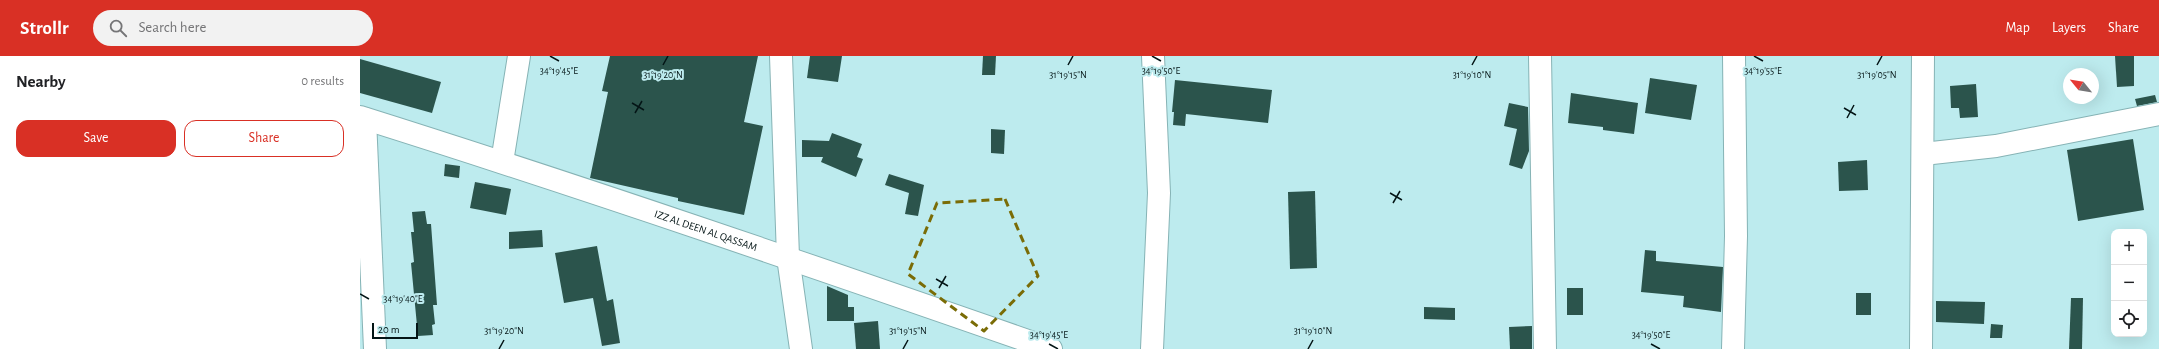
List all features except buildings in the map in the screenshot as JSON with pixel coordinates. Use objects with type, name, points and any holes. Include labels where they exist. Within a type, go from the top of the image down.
[{"type":"street","points":[[502,162],[519,56]]},
{"type":"street","points":[[781,56],[788,257],[801,349]]},
{"type":"street","points":[[1152,349],[1159,193],[1153,56]]},
{"type":"street","points":[[1540,56],[1545,349]]},
{"type":"street","points":[[1733,349],[1736,236],[1734,56]]},
{"type":"street","points":[[1921,349],[1923,56]]},
{"type":"street","points":[[1923,154],[1996,146],[2159,114]]},
{"type":"street","points":[[362,118],[375,349]]},
{"type":"street","name":"IZZ AL DEEN AL QASSAM","points":[[362,118],[502,162],[788,257],[1051,349]]},
{"type":"highlighted area","points":[[1005,199],[1038,276],[984,331],[908,274],[937,203]]}]
